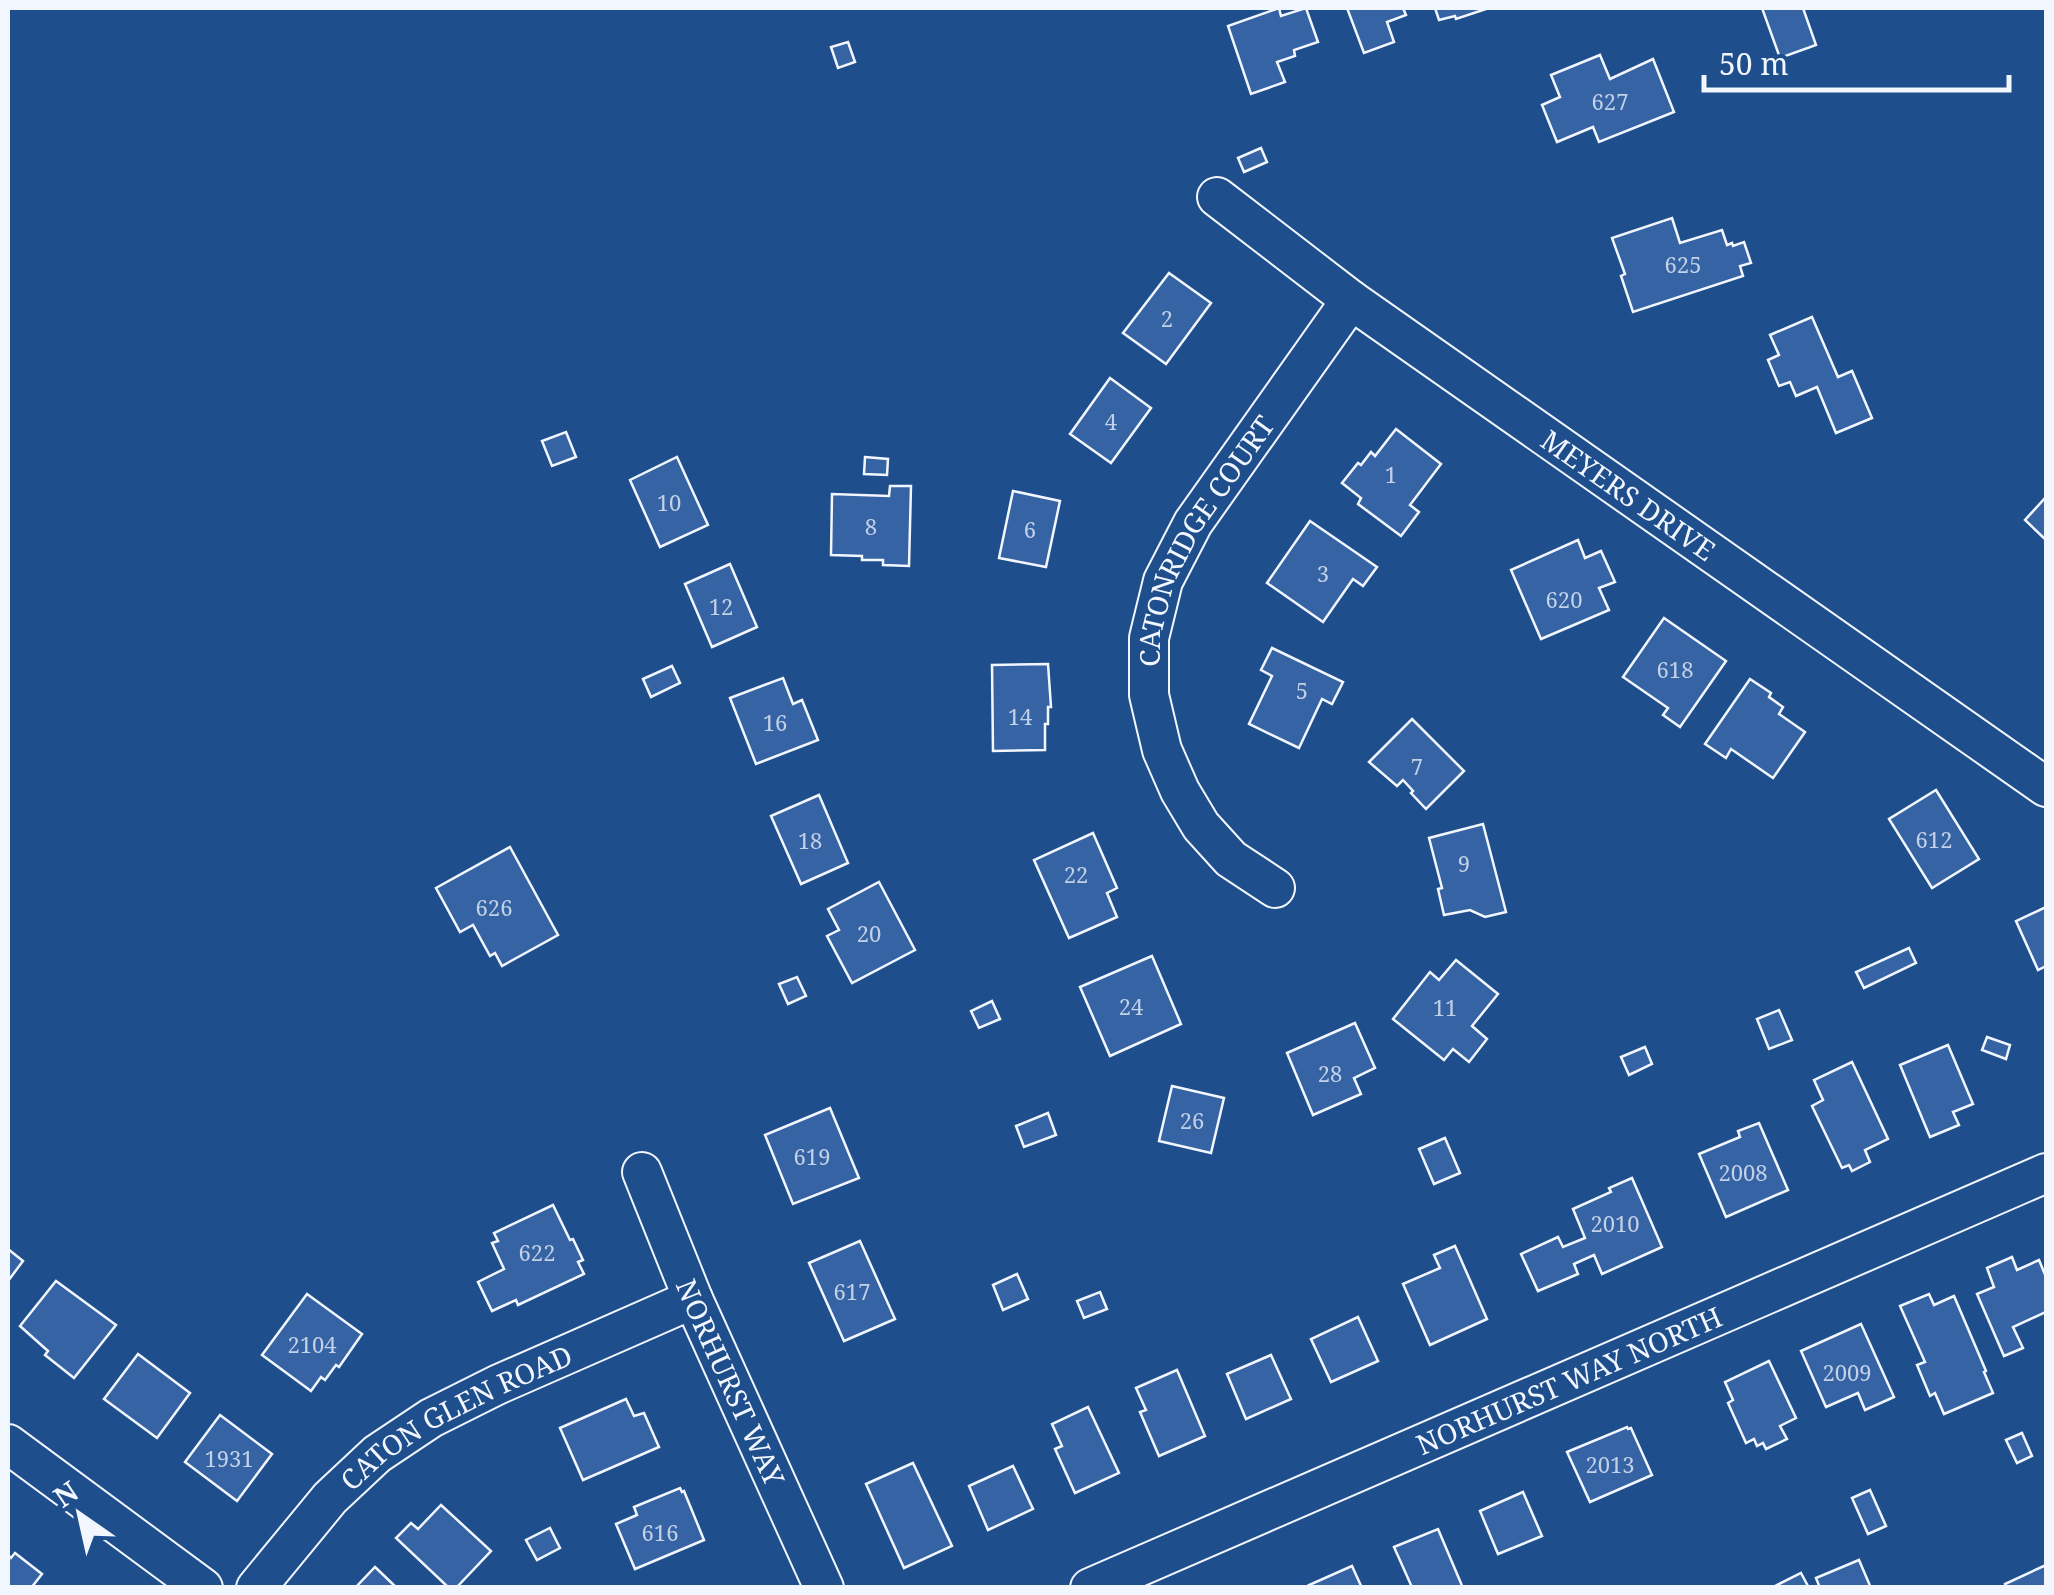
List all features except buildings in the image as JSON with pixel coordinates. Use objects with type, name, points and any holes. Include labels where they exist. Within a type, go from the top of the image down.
[{"type":"street","name":"MEYERS DRIVE","points":[[1217,197],[1351,300],[2046,787]]},
{"type":"street","name":"CATONRIDGE COURT","points":[[1274,888],[1231,859],[1201,826],[1180,791],[1162,750],[1149,695],[1149,638],[1163,581],[1192,522],[1351,300]]},
{"type":"street","name":"NORHURST WAY","points":[[642,1172],[693,1299],[824,1588]]},
{"type":"street","name":"NORHURST WAY NORTH","points":[[1090,1588],[2046,1173]]},
{"type":"street","name":"CATON GLEN ROAD","points":[[256,1588],[330,1498],[377,1454],[431,1418],[693,1299]]},
{"type":"street","points":[[8,1444],[203,1588]]}]
